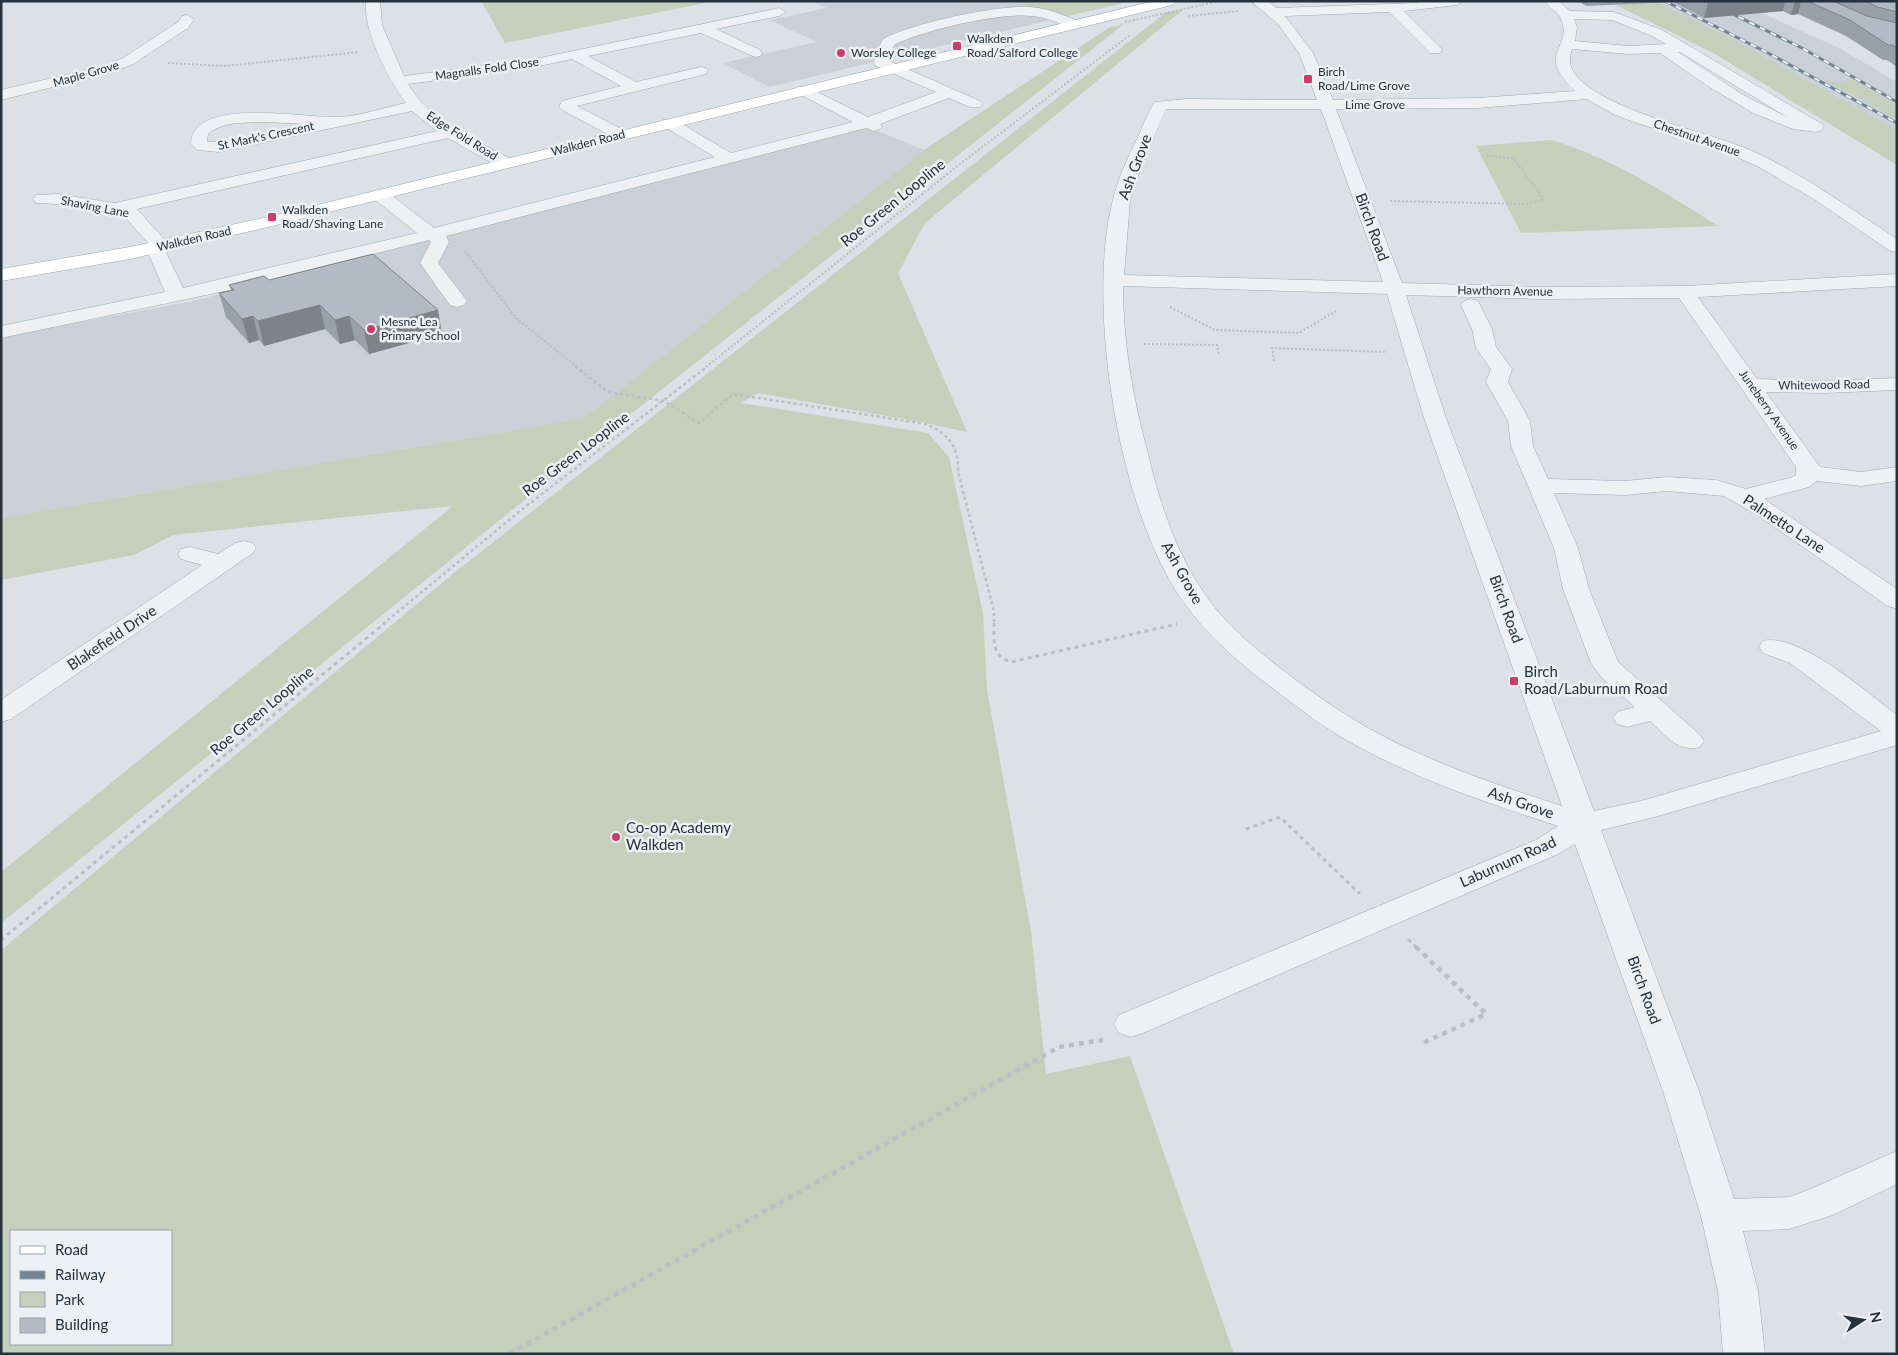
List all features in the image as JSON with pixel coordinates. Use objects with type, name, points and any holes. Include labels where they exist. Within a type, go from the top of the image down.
[{"type":"main road","name":"Walkden Road","points":[[1,275],[61,266],[159,247],[380,195],[1074,24],[1128,16],[1170,4]]},
{"type":"street","name":"Edge Fold Road","points":[[373,1],[371,12],[374,26],[399,81],[415,106],[452,132],[505,163]]},
{"type":"street","points":[[1267,7],[1393,8],[1424,6],[1428,4],[1425,2],[1457,1]]},
{"type":"street","points":[[1551,1],[1565,15],[1614,16],[1657,33],[1816,126],[1805,127],[1752,107],[1663,49]]},
{"type":"street","name":"Birch Road","points":[[1267,7],[1298,40],[1306,53],[1328,105],[1362,200],[1384,288],[1415,353],[1435,418],[1681,1091],[1720,1216],[1738,1291],[1744,1354]]},
{"type":"street","points":[[1393,8],[1435,50]]},
{"type":"street","points":[[975,104],[890,69],[881,63],[882,55],[888,42],[913,33],[996,13],[1016,11],[1044,13],[1074,24]]},
{"type":"street","name":"Magnalls Fold Close","points":[[399,81],[513,67],[779,12]]},
{"type":"street","name":"Chestnut Avenue","points":[[1565,15],[1570,32],[1561,56],[1562,64],[1573,81],[1590,94],[1614,107],[1643,119],[1720,144],[1765,164],[1897,247]]},
{"type":"street","name":"Maple Grove","points":[[1,96],[96,73],[128,61],[183,25],[187,19]]},
{"type":"street","points":[[702,28],[755,53]]},
{"type":"street","points":[[1566,44],[1628,50],[1684,48]]},
{"type":"street","points":[[575,55],[632,86]]},
{"type":"street","points":[[621,135],[567,107],[567,104],[701,71]]},
{"type":"street","points":[[802,90],[889,134]]},
{"type":"street","points":[[1,332],[177,296],[730,159],[867,123],[948,93]]},
{"type":"street","name":"Lime Grove","points":[[1160,105],[1478,103],[1590,94]]},
{"type":"street","name":"Ash Grove","points":[[1160,105],[1121,200],[1116,344],[1123,398],[1153,515],[1170,558],[1188,589],[1208,617],[1237,647],[1297,695],[1368,740],[1421,766],[1484,791],[1584,824]]},
{"type":"street","name":"St Mark's Crescent","points":[[337,122],[231,118],[204,128],[201,132],[199,144],[208,148],[219,147],[415,106]]},
{"type":"street","points":[[670,123],[730,159]]},
{"type":"street","points":[[117,208],[452,132]]},
{"type":"street","points":[[380,195],[430,234],[437,237],[440,242],[429,263],[458,301]]},
{"type":"street","name":"Shaving Lane","points":[[42,199],[117,208],[133,213],[159,247],[177,296]]},
{"type":"street","name":"Hawthorn Avenue","points":[[1117,280],[1542,292],[1686,292],[1897,280]]},
{"type":"street","name":"Juneberry Avenue","points":[[1686,292],[1806,462],[1809,473]]},
{"type":"street","points":[[1468,316],[1482,329],[1486,348],[1502,369],[1498,382],[1499,387],[1519,421],[1522,446],[1566,548],[1576,589],[1605,663],[1612,672],[1690,741]]},
{"type":"street","name":"Whitewood Road","points":[[1751,385],[1897,384]]},
{"type":"street","points":[[1745,497],[1801,482],[1807,478],[1809,473],[1861,479],[1897,474]]},
{"type":"street","name":"Palmetto Lane","points":[[1538,486],[1625,488],[1667,484],[1716,487],[1745,497],[1897,601]]},
{"type":"street","name":"Blakefield Drive","points":[[1,713],[244,548]]},
{"type":"street","points":[[190,554],[222,563]]},
{"type":"street","points":[[1772,646],[1800,657],[1897,729]]},
{"type":"street","points":[[1627,718],[1655,710]]},
{"type":"street","name":"Laburnum Road","points":[[1131,1024],[1547,847],[1584,824],[1644,810],[1897,736]]},
{"type":"street","points":[[1720,1216],[1788,1213],[1819,1203],[1897,1167]]},
{"type":"path","points":[[1128,16],[1219,1]]},
{"type":"path","points":[[1148,22],[1170,4]]},
{"type":"path","points":[[1187,16],[1267,7]]},
{"type":"path","name":"Roe Green Loopline","points":[[1,940],[520,511],[664,401],[960,164],[1132,33]]},
{"type":"path","points":[[128,61],[225,66],[384,49]]},
{"type":"path","points":[[1362,200],[1526,204],[1542,200],[1542,196],[1514,159],[1510,157],[1485,156]]},
{"type":"path","points":[[430,234],[447,233],[458,242],[516,318],[608,392],[664,401],[699,423],[733,394],[926,424],[939,429],[949,437],[959,459],[958,472],[994,611],[994,647],[998,655],[1004,660],[1011,662],[1208,617]]},
{"type":"path","points":[[1117,280],[1215,330],[1289,333],[1299,333],[1384,288]]},
{"type":"path","points":[[1116,344],[1217,345],[1220,356]]},
{"type":"path","points":[[1274,361],[1272,348],[1415,353]]},
{"type":"path","points":[[1246,829],[1280,816],[1486,1014],[1423,1043]]},
{"type":"path","points":[[509,1354],[1059,1047],[1126,1036],[1131,1024]]},
{"type":"shaded area","name":"Worsley College","points":[[812,1],[1016,1],[1037,9],[1068,16],[769,87],[723,63],[816,42],[770,20],[827,8]]},
{"type":"shaded area","points":[[1643,1],[1735,1],[1837,47],[1897,82],[1897,137]]},
{"type":"shaded area","name":"Mesne Lea Primary School","points":[[865,126],[924,150],[584,418],[1,518],[1,337],[193,301]]},
{"type":"green space","points":[[481,1],[715,1],[505,43]]},
{"type":"green space","points":[[1016,1],[1132,1],[1068,16],[1037,9]]},
{"type":"green space","points":[[1608,1],[1653,1],[1726,36],[1897,130],[1897,165],[1715,54]]},
{"type":"green space","name":"Co-op Academy Walkden","points":[[1184,9],[925,223],[898,273],[967,432],[758,393],[741,403],[928,433],[949,457],[983,613],[987,690],[1031,931],[1046,1074],[1130,1056],[1234,1354],[1,1354],[1,950],[454,573],[1165,13]]},
{"type":"green space","points":[[1124,24],[636,410],[1,923],[1,872],[453,506],[173,535],[134,555],[1,580],[1,518],[584,418],[924,150],[1110,27]]},
{"type":"green space","points":[[1855,80],[1897,106],[1897,119],[1829,82]]},
{"type":"green space","points":[[1552,140],[1597,157],[1638,177],[1718,226],[1521,233],[1476,146]]},
{"type":"building","points":[[1705,1],[1726,1],[1708,3]]},
{"type":"building","points":[[1807,1],[1833,1],[1867,16],[1897,23],[1897,48],[1888,45],[1850,20]]},
{"type":"building","points":[[1865,1],[1897,1],[1897,12],[1878,7]]},
{"type":"building","points":[[373,254],[438,310],[364,330],[349,316],[335,320],[320,305],[258,321],[253,316],[242,319],[219,293],[234,290],[229,285],[264,276],[269,280]]},
{"type":"railway","points":[[1665,1],[1768,53],[1897,123]]},
{"type":"railway","points":[[1706,1],[1802,48],[1897,102]]},
{"type":"place","name":"Walkden Road/Salford College","points":[[957,46]]},
{"type":"place","name":"Worsley College","points":[[841,53]]},
{"type":"place","name":"Birch Road/Lime Grove","points":[[1308,79]]},
{"type":"place","name":"Walkden Road/Shaving Lane","points":[[272,217]]},
{"type":"place","name":"Mesne Lea Primary School","points":[[371,329]]},
{"type":"place","name":"Birch Road/Laburnum Road","points":[[1514,681]]},
{"type":"place","name":"Co-op Academy Walkden","points":[[616,837]]}]
